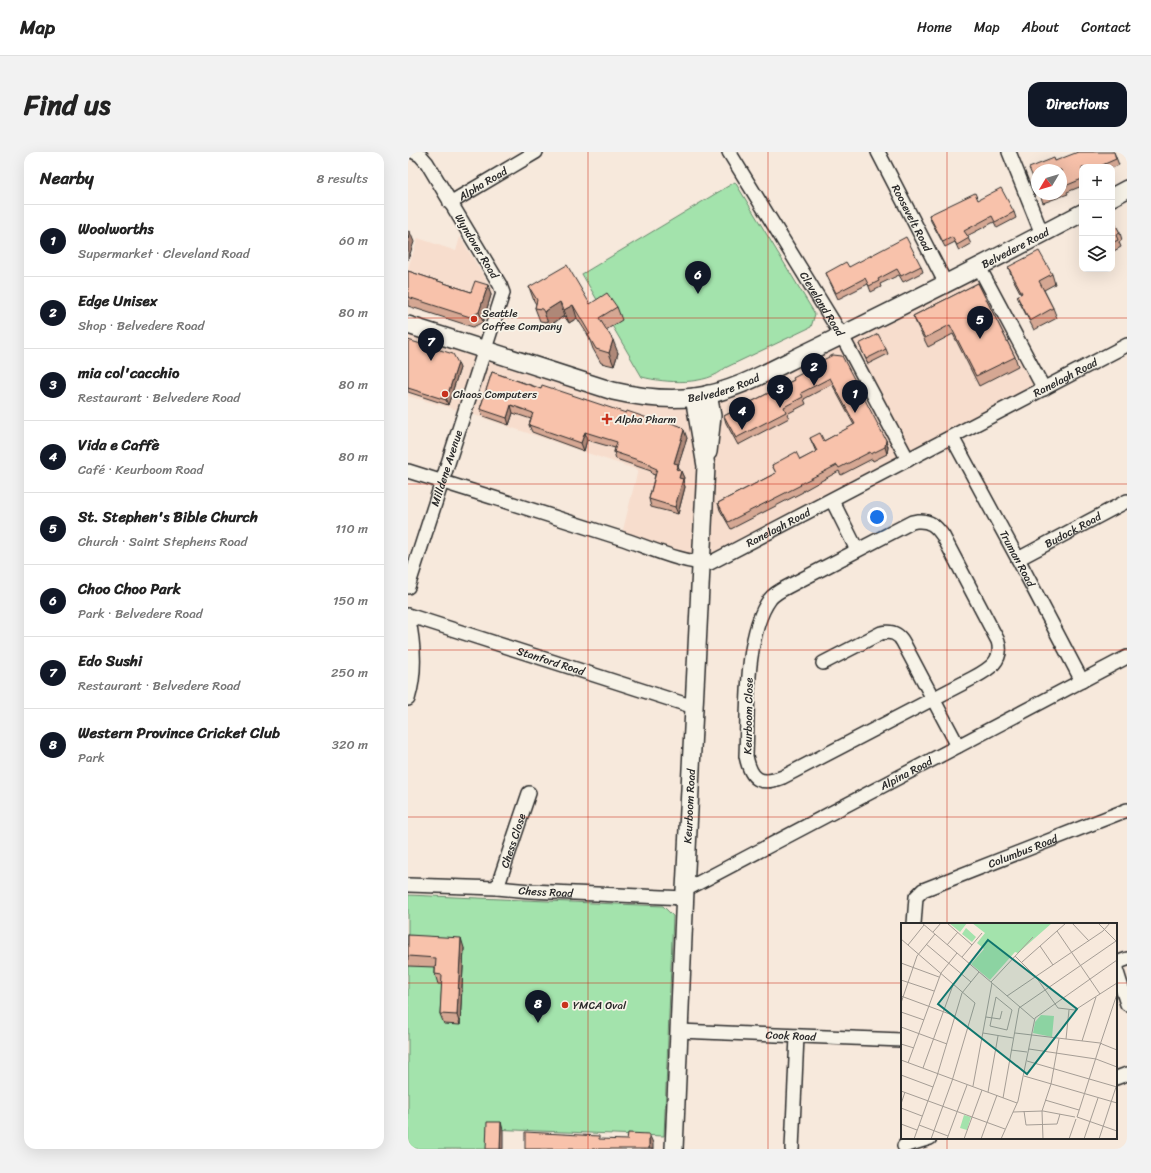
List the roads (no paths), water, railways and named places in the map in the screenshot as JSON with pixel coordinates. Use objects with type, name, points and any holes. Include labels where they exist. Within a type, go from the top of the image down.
[{"type":"main road","points":[[1115,196],[1127,190]]},
{"type":"main road","name":"Belvedere Road","points":[[408,325],[625,394],[657,398],[701,396],[745,381],[842,336],[1079,215]]},
{"type":"main road","name":"Keurboom Road","points":[[674,1149],[706,464],[701,396]]},
{"type":"street","name":"Wyndover Road","points":[[414,152],[424,159],[502,289],[502,299],[484,350]]},
{"type":"street","name":"Alpha Road","points":[[450,203],[536,152]]},
{"type":"street","name":"Cleveland Road","points":[[729,152],[842,336],[908,460]]},
{"type":"street","name":"Roosevelt Road","points":[[878,152],[946,284]]},
{"type":"street","points":[[1009,152],[1042,234]]},
{"type":"street","points":[[979,267],[1044,389]]},
{"type":"street","name":"Ranelagh Road","points":[[408,471],[621,538],[675,557],[710,564],[1127,345]]},
{"type":"street","name":"Milldene Avenue","points":[[408,587],[484,350]]},
{"type":"street","name":"Truman Road","points":[[952,437],[1082,681]]},
{"type":"street","name":"Budock Road","points":[[1018,559],[1127,501]]},
{"type":"street","points":[[828,502],[854,552]]},
{"type":"street","name":"Keurboom Close","points":[[912,522],[929,522],[939,530],[998,641],[1000,648],[998,656],[989,668],[933,699],[783,777],[766,782],[760,780],[750,769],[746,756],[749,665],[751,649],[760,618],[770,599],[776,594],[854,552],[912,522]]},
{"type":"street","points":[[408,616],[413,664],[412,683],[408,699]]},
{"type":"street","name":"Stanford Road","points":[[408,616],[694,707]]},
{"type":"street","points":[[823,663],[881,633],[894,633],[901,638],[958,746]]},
{"type":"street","name":"Alpina Road","points":[[685,894],[958,746],[1127,657]]},
{"type":"street","name":"Chess Close","points":[[497,888],[529,793]]},
{"type":"street","name":"Columbus Road","points":[[914,923],[916,897],[919,892],[936,884],[1127,810]]},
{"type":"street","name":"Chess Road","points":[[408,885],[497,888],[530,891],[685,894]]},
{"type":"street","points":[[1117,964],[1127,959]]},
{"type":"street","points":[[1117,972],[1127,1004]]},
{"type":"street","name":"Cook Road","points":[[679,1031],[901,1040]]},
{"type":"street","points":[[792,1149],[797,1036]]},
{"type":"street","points":[[1117,1078],[1127,1074]]},
{"type":"street","points":[[904,1144],[926,1139]]},
{"type":"place","name":"Choo Choo Park","points":[[698,294]]},
{"type":"place","name":"Seattle Coffee Company","points":[[474,319]]},
{"type":"place","name":"St. Stephen's Bible Church","points":[[980,339]]},
{"type":"place","name":"Edo Sushi","points":[[431,361]]},
{"type":"place","name":"Edge Unisex","points":[[814,386]]},
{"type":"place","name":"Chaos Computers","points":[[445,394]]},
{"type":"place","name":"mia col'cacchio","points":[[780,408]]},
{"type":"place","name":"Woolworths","points":[[855,413]]},
{"type":"place","name":"Alpha Pharm","points":[[607,419]]},
{"type":"place","name":"Vida e Caffè","points":[[742,430]]},
{"type":"place","name":"YMCA Oval","points":[[565,1005]]},
{"type":"place","name":"Western Province Cricket Club","points":[[538,1023]]}]
